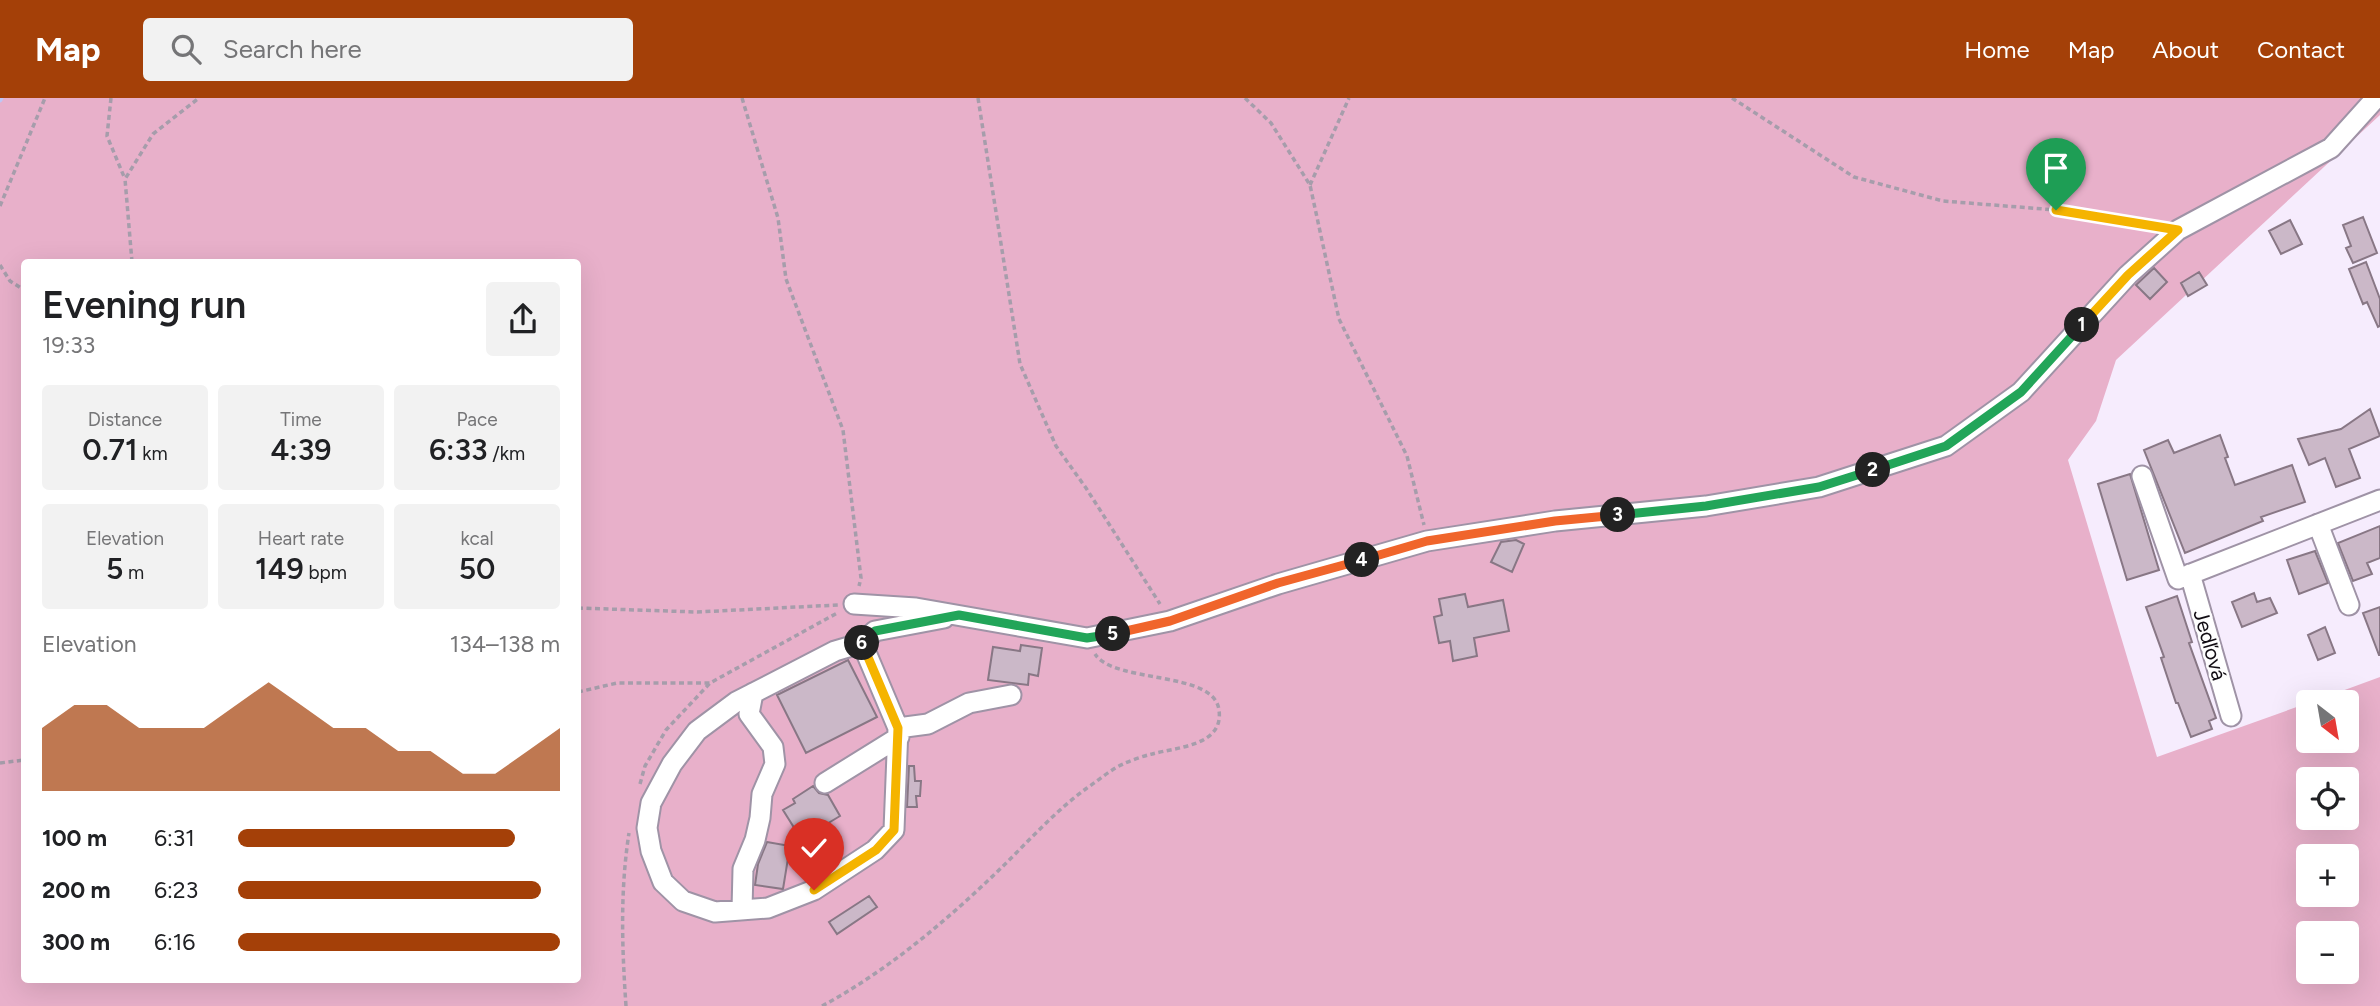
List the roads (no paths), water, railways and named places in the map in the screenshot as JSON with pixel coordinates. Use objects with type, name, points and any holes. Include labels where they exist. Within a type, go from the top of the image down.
[{"type":"street","points":[[854,604],[916,608],[1087,638],[1170,621],[1278,583],[1427,541],[1555,521],[1706,506],[1819,487],[1946,446],[2021,392],[2128,275],[2178,230],[2331,148],[2376,98]]},
{"type":"street","points":[[2142,476],[2178,579],[2380,500]]},
{"type":"street","points":[[2318,524],[2349,605]]},
{"type":"street","name":"Jedľová","points":[[2190,574],[2231,716]]},
{"type":"street","points":[[862,643],[899,733],[894,830],[876,850],[814,890],[768,908],[715,912],[682,901],[663,882],[651,851],[647,828],[651,803],[672,764],[697,731],[736,702],[835,651],[862,643],[875,631],[959,615]]},
{"type":"street","points":[[742,910],[743,869],[755,840],[762,794],[775,764],[773,747],[749,714],[753,693]]},
{"type":"street","points":[[825,783],[899,733],[928,724],[969,703],[1011,695]]}]
